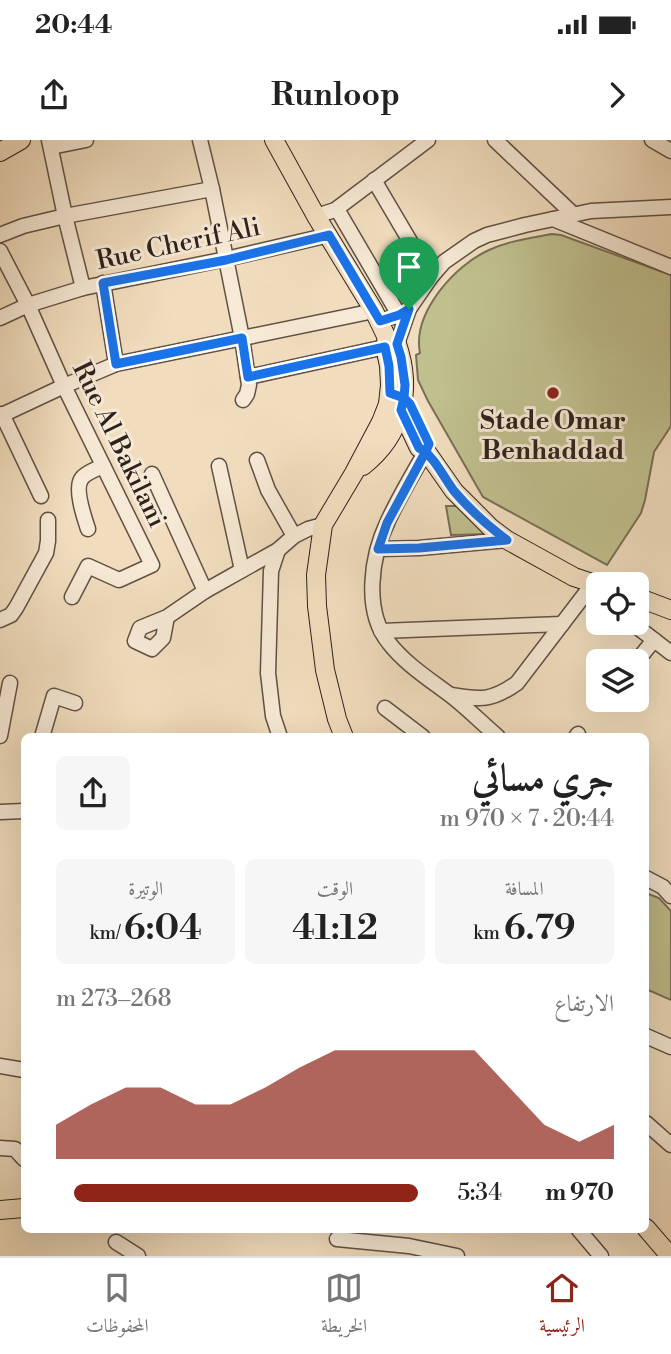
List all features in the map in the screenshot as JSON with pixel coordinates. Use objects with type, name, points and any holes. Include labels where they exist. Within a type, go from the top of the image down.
[{"type":"main road","points":[[274,140],[316,216],[377,316],[390,343],[389,366],[396,401],[386,444],[354,472]]},
{"type":"main road","points":[[396,401],[410,404],[429,444],[423,450]]},
{"type":"main road","points":[[342,733],[325,670],[317,606],[316,575],[323,526],[381,422],[396,401]]},
{"type":"main road","points":[[386,444],[397,442],[423,450],[454,491],[507,540],[586,585]]},
{"type":"main road","points":[[649,602],[671,610]]},
{"type":"main road","points":[[0,1210],[21,1208]]},
{"type":"main road","points":[[0,1221],[21,1219]]},
{"type":"main road","points":[[649,1232],[670,1256]]},
{"type":"street","points":[[83,288],[50,144],[86,140]]},
{"type":"street","points":[[200,140],[242,338],[248,377],[248,388],[243,400]]},
{"type":"street","points":[[316,216],[337,209],[428,140]]},
{"type":"street","points":[[495,140],[573,214]]},
{"type":"street","points":[[652,140],[671,151]]},
{"type":"street","points":[[374,180],[431,276]]},
{"type":"street","points":[[0,235],[23,226],[65,216],[212,189]]},
{"type":"street","points":[[248,377],[390,343],[404,312],[431,276],[444,262],[487,235],[573,214],[609,209],[671,207]]},
{"type":"street","points":[[337,209],[404,312]]},
{"type":"street","points":[[553,219],[671,267]]},
{"type":"street","name":"Rue Cherif Ali","points":[[0,318],[28,305],[83,288],[226,260],[329,235]]},
{"type":"street","name":"Rue Al Bakilani","points":[[0,251],[152,565],[119,580],[88,566],[72,597]]},
{"type":"street","points":[[103,283],[116,364]]},
{"type":"street","points":[[41,496],[1,415],[116,364],[242,338],[404,312]]},
{"type":"street","points":[[423,450],[387,523],[378,549],[372,598],[386,641],[493,733]]},
{"type":"street","points":[[257,460],[268,490],[294,536]]},
{"type":"street","points":[[88,529],[78,488],[80,480],[103,466]]},
{"type":"street","points":[[219,466],[242,570]]},
{"type":"street","points":[[152,474],[205,591]]},
{"type":"street","points":[[0,620],[11,615],[16,608],[46,553],[48,520]]},
{"type":"street","points":[[167,617],[205,591],[278,550],[294,536],[323,526]]},
{"type":"street","points":[[378,549],[507,540]]},
{"type":"street","points":[[278,550],[271,571],[268,673],[279,733]]},
{"type":"street","points":[[448,694],[489,698],[503,693],[517,682],[562,624],[586,600]]},
{"type":"street","points":[[381,631],[562,624]]},
{"type":"street","points":[[648,635],[671,653]]},
{"type":"street","points":[[647,649],[654,640]]},
{"type":"street","points":[[0,736],[10,683]]},
{"type":"street","points":[[43,733],[54,696],[75,703]]},
{"type":"street","points":[[385,708],[419,733]]},
{"type":"street","points":[[0,812],[21,811]]},
{"type":"street","points":[[649,879],[668,887]]},
{"type":"street","points":[[649,1037],[671,1047]]},
{"type":"street","points":[[0,1068],[21,1070]]},
{"type":"street","points":[[649,1125],[668,1141]]},
{"type":"street","points":[[582,1233],[601,1256]]},
{"type":"street","points":[[337,1238],[410,1246],[457,1256]]},
{"type":"street","points":[[116,1242],[138,1256]]},
{"type":"shaded area","name":"Stade Omar Benhaddad","points":[[552,234],[671,275],[671,426],[654,452],[641,513],[607,565],[483,497],[418,380],[416,355],[420,353],[419,338],[423,322],[429,307],[450,279],[476,257],[489,250]]},
{"type":"shaded area","points":[[446,506],[462,506],[490,534],[451,535]]},
{"type":"shaded area","points":[[649,894],[659,898],[671,911],[671,1000],[649,990]]},
{"type":"place","name":"Stade Omar Benhaddad","points":[[553,393]]},
{"type":"route","points":[[409,309],[380,321],[329,235],[226,260],[103,283],[116,364],[242,338],[248,377],[385,347],[390,393],[404,398],[408,401],[429,444],[426,451],[398,500],[378,549],[507,540],[454,491],[426,451],[419,448],[401,410],[404,398],[405,385],[397,344],[409,309]]}]
